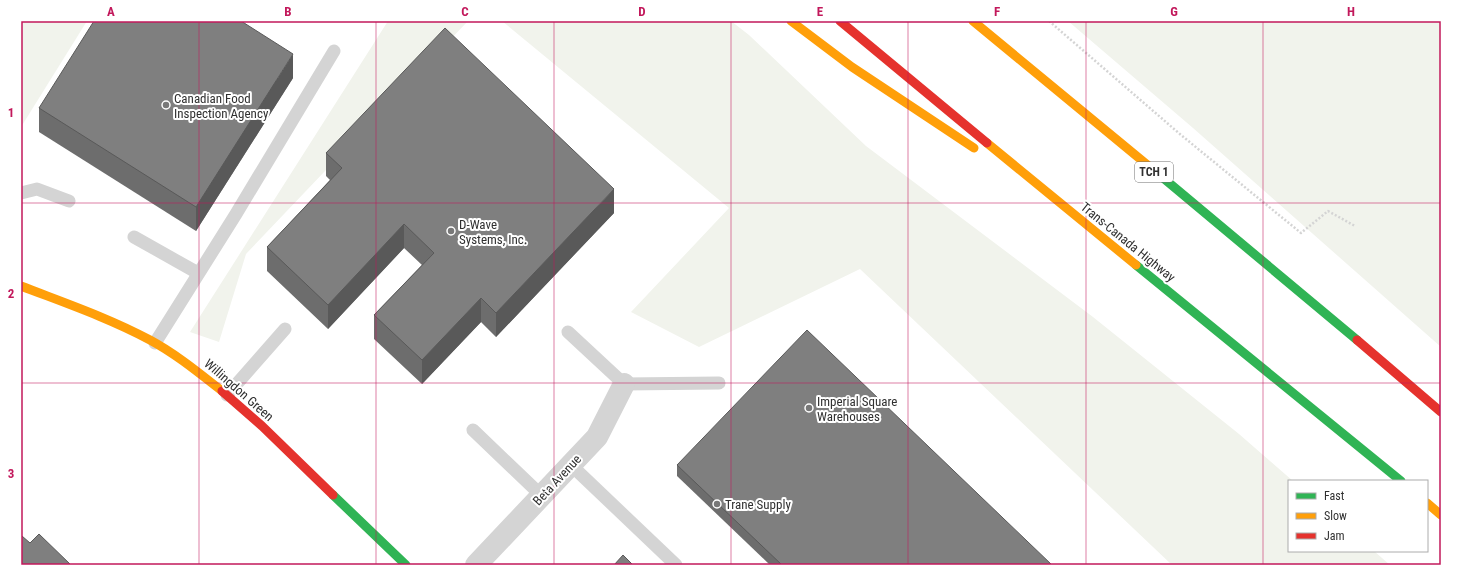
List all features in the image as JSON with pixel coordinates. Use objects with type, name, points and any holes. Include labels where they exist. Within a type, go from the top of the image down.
[{"type":"main road","points":[[791,21],[852,67],[985,155]]},
{"type":"main road","name":"Trans-Canada Highway","points":[[840,21],[1071,212],[1401,480]]},
{"type":"main road","name":"TCH 1","points":[[972,21],[1336,322],[1441,412]]},
{"type":"main road","points":[[998,164],[1071,212]]},
{"type":"main road","name":"Willingdon Green","points":[[21,286],[92,313],[155,343],[198,371],[253,417],[406,565]]},
{"type":"main road","points":[[1428,504],[1441,515]]},
{"type":"street","name":"Beta Avenue","points":[[476,565],[597,437],[624,384]]},
{"type":"lane","points":[[155,343],[170,322],[198,273],[236,214],[334,51]]},
{"type":"lane","points":[[21,193],[37,189],[69,201]]},
{"type":"lane","points":[[134,237],[198,273]]},
{"type":"lane","points":[[227,395],[285,329]]},
{"type":"lane","points":[[568,332],[624,384],[719,383]]},
{"type":"lane","points":[[473,430],[542,496]]},
{"type":"lane","points":[[571,465],[676,565]]},
{"type":"path","points":[[1049,21],[1181,134],[1301,233],[1328,211],[1355,226]]},
{"type":"shaded area","points":[[21,21],[87,21],[21,127]]},
{"type":"shaded area","points":[[388,21],[468,21],[246,254],[219,342],[190,332]]},
{"type":"shaded area","points":[[502,21],[731,21],[749,35],[866,146],[1093,317],[1239,434],[1292,480],[1288,480],[1288,552],[1375,552],[1390,565],[1172,565],[860,269],[699,347],[631,312],[729,208]]},
{"type":"shaded area","points":[[1068,21],[1441,21],[1441,347],[1193,128]]},
{"type":"building","name":"Canadian Food Inspection Agency","points":[[94,21],[241,21],[293,54],[196,207],[39,108]]},
{"type":"building","name":"D-Wave Systems, Inc.","points":[[445,28],[614,189],[496,313],[481,298],[422,360],[374,315],[434,253],[404,224],[328,305],[267,247],[342,168],[326,153]]},
{"type":"building","name":"Imperial Square Warehouses","points":[[807,330],[1052,565],[782,565],[677,465]]},
{"type":"building","points":[[39,534],[71,565],[21,565],[21,537],[22,536],[30,543]]},
{"type":"building","points":[[623,555],[633,565],[614,565]]},
{"type":"traffic: fast","points":[[1162,177],[1357,340]]},
{"type":"traffic: fast","points":[[1136,265],[1400,480]]},
{"type":"traffic: fast","points":[[333,495],[406,565]]},
{"type":"traffic: slow","points":[[791,21],[852,67],[974,148]]},
{"type":"traffic: slow","points":[[973,21],[1162,177]]},
{"type":"traffic: slow","points":[[987,143],[1136,265]]},
{"type":"traffic: slow","points":[[21,286],[103,318],[160,345],[222,391]]},
{"type":"traffic: slow","points":[[1428,504],[1441,515]]},
{"type":"traffic: jam","points":[[840,21],[987,143]]},
{"type":"traffic: jam","points":[[1357,340],[1441,412]]},
{"type":"traffic: jam","points":[[222,391],[262,426],[333,495]]},
{"type":"place","name":"Canadian Food Inspection Agency","points":[[166,105]]},
{"type":"place","name":"D-Wave Systems, Inc.","points":[[451,231]]},
{"type":"place","name":"Imperial Square Warehouses","points":[[809,408]]},
{"type":"place","name":"Trane Supply","points":[[717,504]]}]
